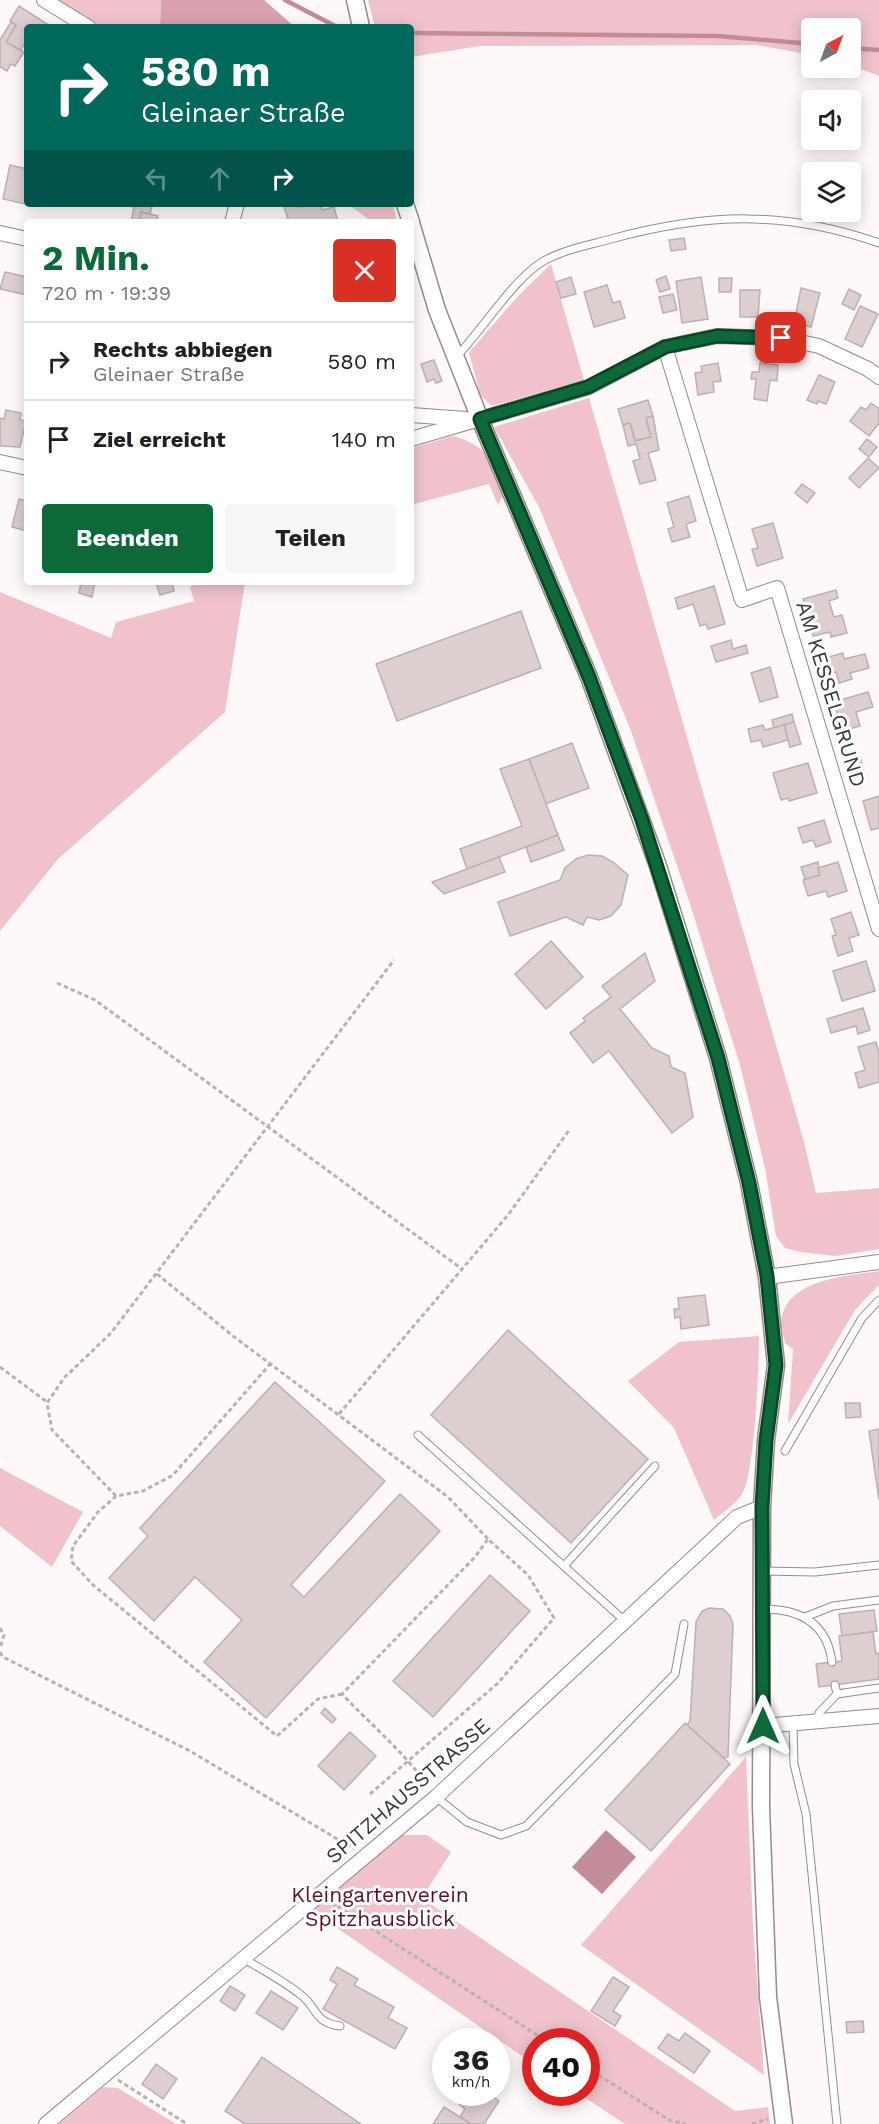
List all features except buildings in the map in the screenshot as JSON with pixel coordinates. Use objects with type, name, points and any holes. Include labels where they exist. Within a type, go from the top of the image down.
[{"type":"street","points":[[44,0],[83,24]]},
{"type":"street","points":[[356,0],[361,24]]},
{"type":"street","points":[[0,233],[24,238]]},
{"type":"street","points":[[414,233],[437,310],[592,686],[657,864],[718,1058],[749,1183],[767,1276],[776,1365],[766,1440],[762,1507],[761,1807],[768,1997],[784,2124]]},
{"type":"street","points":[[414,438],[588,387],[665,347],[717,336],[781,338],[819,346],[868,369],[879,377]]},
{"type":"street","name":"AM KESSELGRUND","points":[[665,347],[742,600],[777,588],[879,929]]},
{"type":"street","points":[[414,415],[480,419]]},
{"type":"street","points":[[0,462],[24,467]]},
{"type":"street","points":[[767,1276],[879,1262]]},
{"type":"street","name":"SPITZHAUSSTRASSE","points":[[46,2124],[436,1797],[737,1517],[762,1507]]},
{"type":"street","points":[[763,1726],[879,1716]]},
{"type":"lane","points":[[456,358],[519,282],[535,268],[552,257],[597,243],[681,222],[746,218],[791,221],[879,243]]},
{"type":"lane","points":[[785,1451],[862,1318],[879,1300]]},
{"type":"lane","points":[[418,1435],[626,1622]]},
{"type":"lane","points":[[564,1566],[655,1466]]},
{"type":"lane","points":[[763,1571],[815,1572],[879,1565]]},
{"type":"lane","points":[[805,1617],[833,1606],[879,1600]]},
{"type":"lane","points":[[763,1609],[786,1610],[805,1617],[824,1635],[832,1662]]},
{"type":"lane","points":[[436,1797],[467,1822],[501,1835],[526,1826],[675,1674],[684,1624]]},
{"type":"lane","points":[[835,1685],[837,1694]]},
{"type":"lane","points":[[817,1722],[819,1713],[837,1694],[879,1688]]},
{"type":"lane","points":[[793,1724],[794,1764],[806,1814],[837,2124]]},
{"type":"lane","points":[[244,1959],[301,1995],[320,2018],[330,2025],[340,2026]]},
{"type":"path","points":[[47,1403],[64,1378],[111,1333],[394,960]]},
{"type":"path","points":[[57,983],[95,1000],[462,1269]]},
{"type":"path","points":[[339,1414],[508,1215],[570,1129]]},
{"type":"path","points":[[157,1274],[271,1364],[448,1497],[488,1539],[528,1575],[554,1618],[498,1683],[370,1794]]},
{"type":"path","points":[[271,1364],[173,1475],[143,1491],[116,1496],[98,1512],[73,1546],[71,1561],[93,1585],[277,1736],[318,1699],[342,1694],[475,1557],[488,1539]]},
{"type":"path","points":[[0,1367],[47,1403],[52,1430],[116,1496]]},
{"type":"path","points":[[0,1628],[4,1635],[0,1650],[3,1657],[190,1751],[366,1856]]},
{"type":"path","points":[[342,1694],[408,1763],[436,1797]]},
{"type":"path","points":[[322,1893],[328,1900],[526,2028]]},
{"type":"path","points":[[108,2074],[188,2124]]},
{"type":"path","points":[[600,2076],[669,2120],[686,2124]]},
{"type":"green space","points":[[57,0],[161,0],[160,24],[92,24]]},
{"type":"green space","points":[[368,0],[879,0],[879,76],[861,69],[861,18],[801,18],[801,53],[756,45],[480,46],[414,57],[414,24],[374,24]]},
{"type":"green space","points":[[352,207],[394,207],[396,219],[368,219]]},
{"type":"green space","points":[[551,264],[584,380],[492,406],[480,395],[469,352],[519,295]]},
{"type":"green space","points":[[589,398],[803,1138],[816,1193],[879,1188],[879,1249],[836,1256],[800,1252],[785,1248],[776,1236],[765,1168],[740,1065],[690,904],[631,731],[539,507],[494,427]]},
{"type":"green space","points":[[453,436],[475,445],[492,463],[505,492],[498,505],[489,484],[414,504],[414,447]]},
{"type":"green space","points":[[194,585],[245,585],[225,712],[58,859],[0,931],[0,592],[111,638],[116,622],[194,601],[190,587]]},
{"type":"green space","points":[[879,1271],[879,1285],[855,1310],[788,1424],[793,1349],[785,1343],[781,1329],[784,1309],[793,1297],[819,1282]]},
{"type":"green space","points":[[759,1336],[753,1443],[746,1483],[742,1494],[733,1505],[714,1520],[674,1428],[628,1381],[679,1342]]},
{"type":"green space","points":[[0,1468],[83,1512],[52,1567],[0,1526]]},
{"type":"green space","points":[[746,1757],[753,1926],[764,2075],[581,1945]]},
{"type":"green space","name":"Kleingartenverein Spitzhausblick","points":[[399,1835],[427,1835],[451,1852],[422,1898],[735,2111],[768,2107],[770,2124],[625,2124],[598,2106],[600,2106],[600,2028],[522,2028],[522,2056],[510,2048],[510,2028],[482,2028],[311,1910]]},
{"type":"green space","points":[[103,2087],[118,2088],[176,2124],[59,2124]]},
{"type":"shaded area","points":[[161,0],[264,0],[292,24],[160,24]]},
{"type":"shaded area","points":[[606,1830],[636,1857],[602,1894],[572,1867]]},
{"type":"waterway","points":[[285,0],[331,24]]},
{"type":"waterway","points":[[414,33],[718,36],[801,43]]},
{"type":"waterway","points":[[861,49],[879,50]]},
{"type":"route","points":[[763,1726],[762,1507],[766,1440],[776,1365],[767,1276],[749,1183],[718,1058],[642,820],[589,677],[480,419],[588,387],[665,347],[717,336],[748,335],[781,338]]}]
